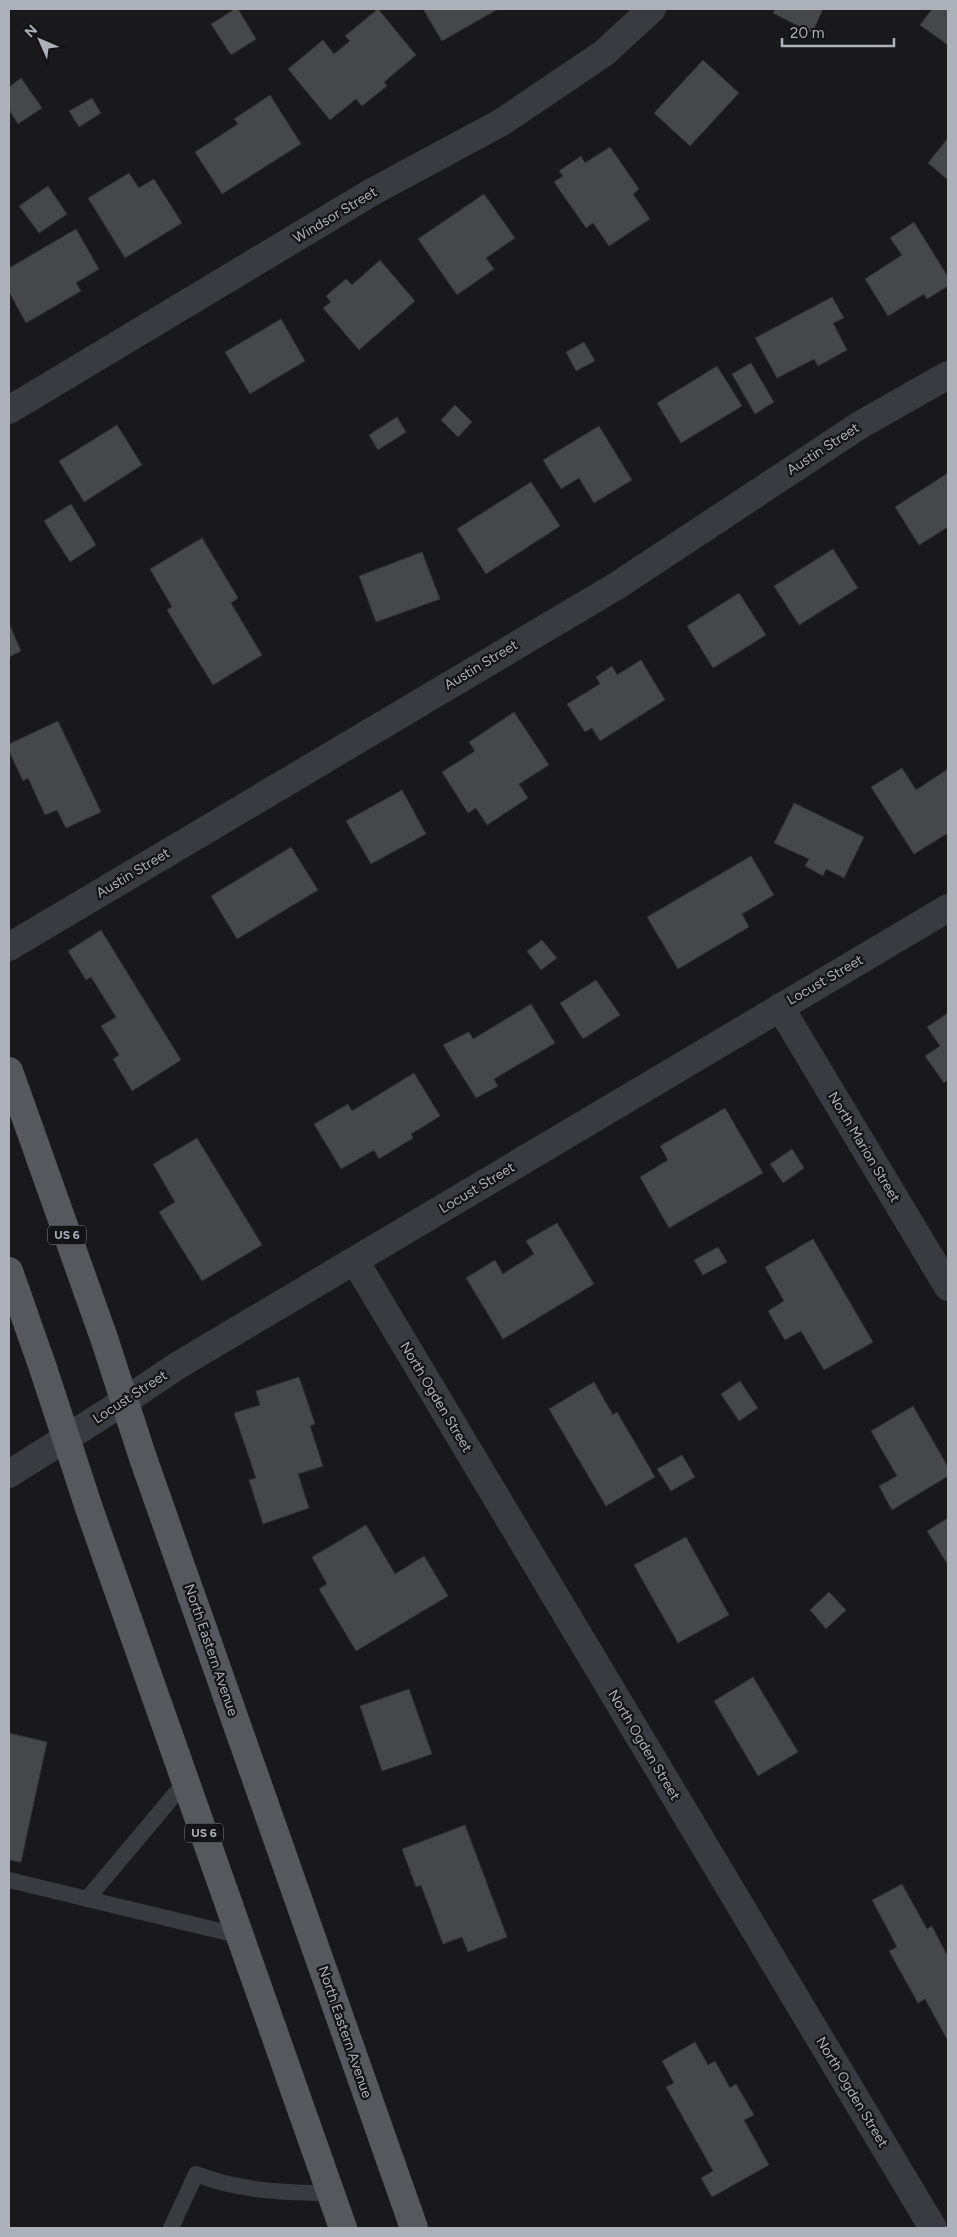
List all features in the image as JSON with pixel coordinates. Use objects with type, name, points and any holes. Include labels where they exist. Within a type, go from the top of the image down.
[{"type":"main road","name":"North Eastern Avenue","points":[[9,1071],[414,2228]]},
{"type":"main road","name":"US 6","points":[[9,1272],[343,2228]]},
{"type":"street","name":"Windsor Street","points":[[9,410],[372,192],[502,122],[604,53],[652,9]]},
{"type":"street","name":"Austin Street","points":[[9,947],[618,584],[860,425],[948,376]]},
{"type":"street","name":"Locust Street","points":[[9,1474],[177,1366],[948,908]]},
{"type":"street","name":"North Marion Street","points":[[780,1007],[948,1287]]},
{"type":"street","name":"North Ogden Street","points":[[355,1261],[933,2228]]},
{"type":"lane","points":[[87,1899],[186,1781]]},
{"type":"lane","points":[[9,1880],[241,1936]]},
{"type":"lane","points":[[171,2228],[196,2174],[219,2184],[245,2188],[298,2193],[331,2193]]},
{"type":"building","points":[[238,9],[256,39],[231,55],[211,24]]},
{"type":"building","points":[[378,9],[416,55],[384,82],[387,86],[362,106],[356,99],[330,120],[288,69],[323,40],[334,54],[350,41],[345,36]]},
{"type":"building","points":[[423,9],[498,9],[442,41]]},
{"type":"building","points":[[775,9],[823,9],[812,33],[773,13]]},
{"type":"building","points":[[932,9],[948,9],[948,45],[920,25]]},
{"type":"building","points":[[703,60],[739,93],[690,146],[654,113]]},
{"type":"building","points":[[21,78],[42,108],[18,124],[9,110],[9,87]]},
{"type":"building","points":[[270,95],[301,144],[222,194],[195,152],[238,124],[234,119]]},
{"type":"building","points":[[92,98],[101,113],[79,127],[69,111]]},
{"type":"building","points":[[948,138],[948,180],[928,163]]},
{"type":"building","points":[[610,147],[639,189],[633,194],[650,219],[609,246],[593,223],[586,228],[554,182],[563,176],[559,171],[581,156],[585,163]]},
{"type":"building","points":[[129,173],[139,188],[154,179],[182,223],[125,258],[88,198]]},
{"type":"building","points":[[48,186],[67,214],[39,233],[19,206]]},
{"type":"building","points":[[484,194],[515,238],[486,258],[494,269],[457,295],[418,239]]},
{"type":"building","points":[[914,222],[948,277],[948,286],[927,299],[924,294],[888,316],[865,279],[902,255],[890,238]]},
{"type":"building","points":[[76,229],[99,269],[76,283],[81,291],[26,323],[9,292],[9,268]]},
{"type":"building","points":[[380,260],[415,301],[359,350],[323,308],[331,302],[326,296],[346,279],[352,285]]},
{"type":"building","points":[[832,297],[844,318],[833,323],[847,350],[818,366],[814,359],[777,378],[755,338]]},
{"type":"building","points":[[281,319],[305,361],[250,394],[225,352]]},
{"type":"building","points":[[584,342],[595,361],[576,371],[566,352]]},
{"type":"building","points":[[751,363],[774,402],[755,414],[732,374]]},
{"type":"building","points":[[717,366],[742,406],[681,443],[657,403]]},
{"type":"building","points":[[455,405],[472,422],[458,437],[441,420]]},
{"type":"building","points":[[397,417],[406,432],[378,450],[369,435]]},
{"type":"building","points":[[117,425],[142,465],[84,502],[59,461]]},
{"type":"building","points":[[599,426],[632,480],[594,503],[579,478],[561,489],[543,460]]},
{"type":"building","points":[[948,473],[948,527],[919,545],[895,507]]},
{"type":"building","points":[[531,482],[560,526],[486,574],[457,529]]},
{"type":"building","points":[[71,504],[96,545],[70,562],[44,521]]},
{"type":"building","points":[[202,538],[238,598],[231,603],[262,655],[213,685],[167,610],[172,607],[150,569]]},
{"type":"building","points":[[833,549],[858,588],[799,625],[774,586]]},
{"type":"building","points":[[422,552],[440,599],[376,622],[359,576]]},
{"type":"building","points":[[739,593],[766,635],[713,668],[687,626]]},
{"type":"building","points":[[9,623],[21,651],[9,657]]},
{"type":"building","points":[[641,660],[665,700],[600,741],[592,728],[585,732],[567,704],[600,684],[596,677],[612,666],[617,675]]},
{"type":"building","points":[[514,712],[549,765],[519,784],[528,798],[487,825],[476,808],[468,813],[442,772],[475,751],[469,742]]},
{"type":"building","points":[[58,721],[101,812],[66,828],[57,810],[45,815],[28,778],[23,781],[9,751],[9,744]]},
{"type":"building","points":[[902,768],[916,790],[948,769],[948,833],[914,854],[871,787]]},
{"type":"building","points":[[402,790],[426,834],[371,864],[346,821]]},
{"type":"building","points":[[794,803],[864,837],[844,878],[826,869],[823,876],[805,866],[809,859],[774,843]]},
{"type":"building","points":[[291,847],[318,890],[237,939],[211,896]]},
{"type":"building","points":[[751,856],[774,895],[742,914],[749,927],[678,969],[647,917]]},
{"type":"building","points":[[101,930],[181,1060],[132,1091],[113,1059],[119,1055],[101,1026],[116,1017],[91,977],[86,980],[68,951]]},
{"type":"building","points":[[542,940],[557,958],[541,970],[527,951]]},
{"type":"building","points":[[596,980],[620,1015],[583,1039],[560,1003]]},
{"type":"building","points":[[531,1004],[555,1043],[494,1079],[498,1086],[476,1098],[443,1045],[469,1032],[473,1039]]},
{"type":"building","points":[[948,1013],[948,1080],[944,1083],[925,1056],[940,1046],[927,1027]]},
{"type":"building","points":[[414,1073],[440,1116],[411,1134],[413,1138],[379,1159],[374,1150],[341,1169],[314,1124],[348,1104],[352,1111]]},
{"type":"building","points":[[725,1108],[763,1173],[669,1228],[640,1177],[668,1160],[660,1146]]},
{"type":"building","points":[[197,1138],[262,1245],[202,1281],[159,1212],[175,1202],[153,1164]]},
{"type":"building","points":[[792,1149],[804,1168],[783,1183],[770,1164]]},
{"type":"building","points":[[557,1223],[594,1284],[503,1339],[466,1278],[495,1260],[503,1274],[534,1254],[526,1241]]},
{"type":"building","points":[[813,1239],[873,1342],[824,1370],[801,1331],[785,1340],[768,1311],[784,1301],[765,1267]]},
{"type":"building","points":[[718,1247],[727,1262],[703,1275],[694,1260]]},
{"type":"building","points":[[299,1377],[315,1424],[310,1426],[323,1466],[298,1474],[309,1508],[263,1524],[249,1480],[256,1478],[234,1413],[260,1405],[256,1391]]},
{"type":"building","points":[[740,1381],[758,1408],[739,1421],[721,1394]]},
{"type":"building","points":[[594,1382],[613,1415],[617,1412],[655,1477],[606,1506],[549,1409]]},
{"type":"building","points":[[913,1406],[948,1467],[948,1476],[892,1510],[879,1486],[897,1476],[871,1431]]},
{"type":"building","points":[[682,1455],[695,1477],[671,1491],[657,1469]]},
{"type":"building","points":[[948,1518],[948,1565],[927,1531]]},
{"type":"building","points":[[366,1525],[395,1574],[424,1556],[448,1596],[356,1651],[319,1589],[327,1584],[312,1557]]},
{"type":"building","points":[[686,1537],[729,1615],[678,1643],[634,1565]]},
{"type":"building","points":[[829,1592],[846,1610],[826,1629],[810,1610]]},
{"type":"building","points":[[753,1677],[798,1752],[758,1776],[714,1701]]},
{"type":"building","points":[[409,1689],[432,1754],[382,1771],[360,1706]]},
{"type":"building","points":[[9,1733],[47,1742],[21,1862],[9,1860]]},
{"type":"building","points":[[465,1825],[507,1937],[468,1952],[462,1937],[443,1944],[421,1885],[416,1887],[402,1849]]},
{"type":"building","points":[[902,1884],[927,1929],[932,1926],[948,1957],[948,2041],[925,1999],[918,2003],[889,1951],[897,1947],[872,1900]]},
{"type":"building","points":[[695,2042],[708,2065],[715,2061],[730,2088],[736,2084],[754,2115],[744,2120],[769,2165],[712,2197],[701,2178],[713,2171],[666,2087],[674,2083],[662,2061]]}]
